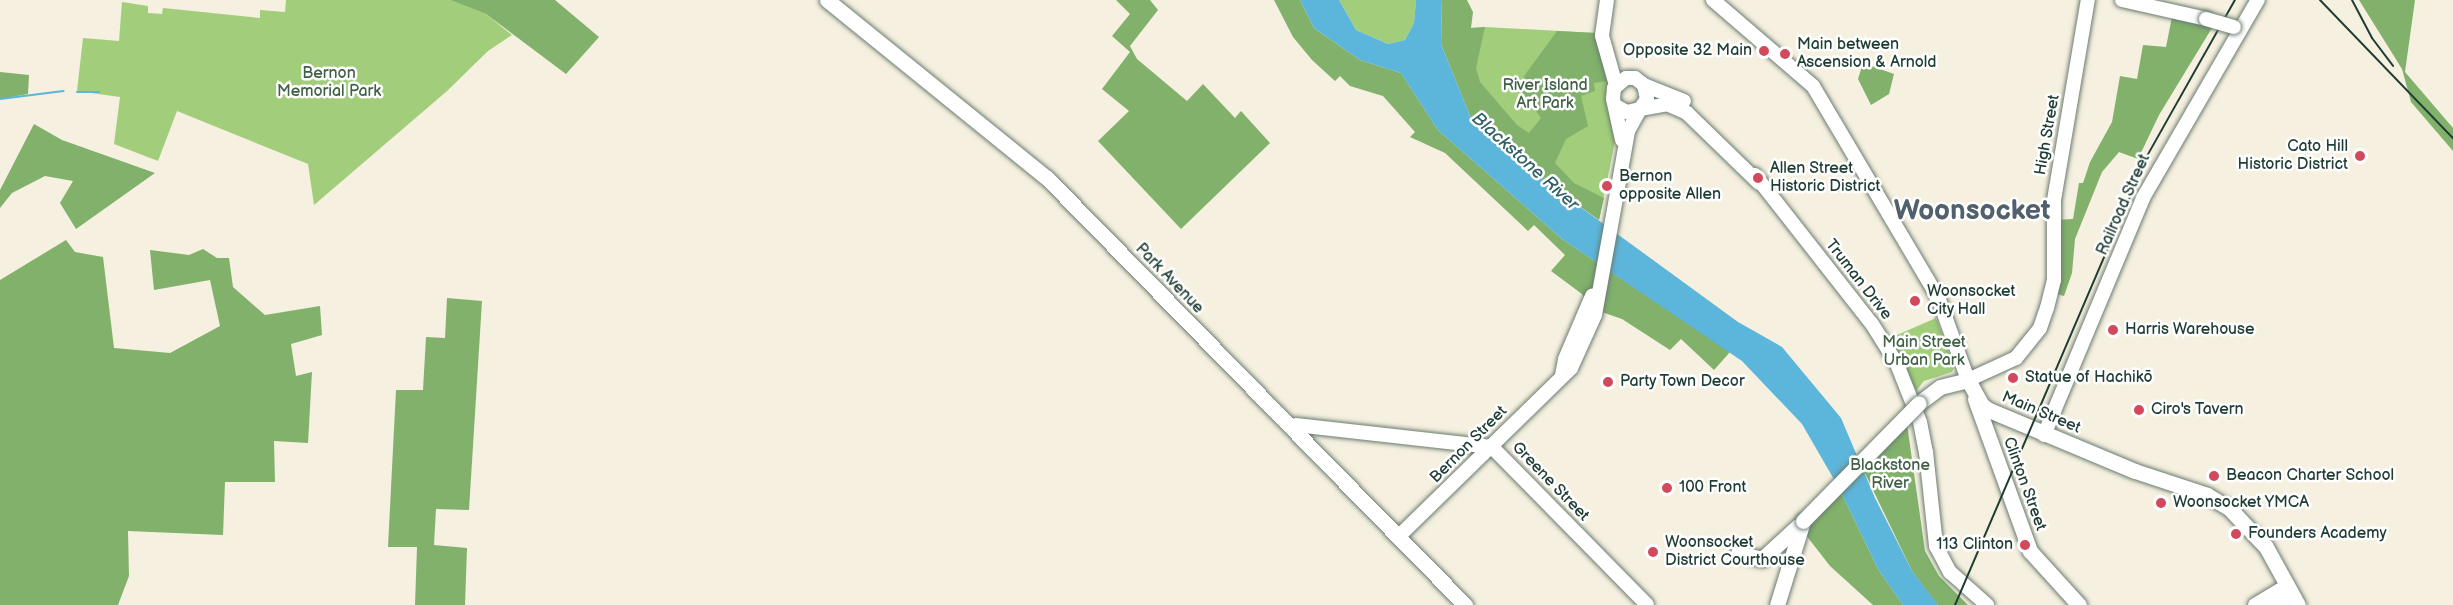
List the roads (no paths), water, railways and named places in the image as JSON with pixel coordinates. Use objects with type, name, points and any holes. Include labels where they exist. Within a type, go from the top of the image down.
[{"type":"main road","name":"Park Avenue","points":[[827,0],[1047,178],[1465,605]]},
{"type":"main road","points":[[1607,0],[1602,36],[1616,85]]},
{"type":"main road","name":"Main Street","points":[[1713,0],[1813,86],[1937,295],[1971,386],[1982,405],[2000,416],[2044,435],[2207,495],[2230,509],[2266,547],[2292,595]]},
{"type":"main road","name":"High Street","points":[[1971,386],[2017,357],[2040,328],[2047,309],[2054,280],[2054,200],[2088,0]]},
{"type":"main road","points":[[2122,0],[2238,28]]},
{"type":"main road","name":"Railroad Street","points":[[2044,435],[2143,198],[2238,28],[2258,0]]},
{"type":"main road","points":[[1603,25],[1620,63],[1640,82],[1647,99],[1640,109],[1627,112],[1616,106],[1612,95],[1616,85],[1626,78],[1640,82]]},
{"type":"main road","name":"Truman Drive","points":[[1640,82],[1680,100],[1699,112],[1872,324],[1897,364],[1920,422],[1926,452],[1936,546],[1956,579],[1977,605]]},
{"type":"main road","name":"Truman Drive","points":[[1640,109],[1661,104],[1682,110],[1759,183]]},
{"type":"main road","name":"Bernon Street","points":[[1616,106],[1622,130],[1622,169]]},
{"type":"main road","name":"Bernon Street","points":[[1398,537],[1492,447],[1562,375],[1564,359],[1593,306],[1604,267],[1630,124],[1640,109]]},
{"type":"main road","points":[[1737,553],[1762,559],[1802,523],[1919,403],[1940,387],[1971,386]]},
{"type":"main road","name":"Clinton Street","points":[[1971,386],[2030,551],[2079,605]]},
{"type":"main road","points":[[1985,428],[2000,416]]},
{"type":"main road","name":"Greene Street","points":[[1296,425],[1492,447],[1647,605]]},
{"type":"main road","points":[[1777,605],[1802,523]]},
{"type":"main road","name":"Truman Drive","points":[[1956,579],[1987,605]]},
{"type":"main road","points":[[2255,605],[2292,595]]},
{"type":"main road","points":[[2275,605],[2292,595]]},
{"type":"water","points":[[1300,0],[1339,0],[1356,30],[1388,44],[1405,40],[1414,23],[1416,0],[1442,0],[1441,44],[1470,116],[1546,182],[1738,322],[1782,347],[1841,418],[1875,498],[1912,571],[1938,605],[1903,605],[1878,569],[1839,488],[1802,424],[1742,361],[1562,239],[1438,130],[1401,73],[1360,60],[1314,28]]},
{"type":"waterway","points":[[0,99],[64,91]]},
{"type":"waterway","points":[[77,92],[99,92]]},
{"type":"railway","points":[[1955,605],[2147,156],[2235,0]]},
{"type":"railway","points":[[2320,0],[2453,138]]},
{"type":"railway","points":[[2352,0],[2372,38],[2393,66]]},
{"type":"place","name":"Opposite 32 Main","points":[[1764,51]]},
{"type":"place","name":"Main between Ascension & Arnold","points":[[1785,54]]},
{"type":"place","name":"Cato Hill Historic District","points":[[2360,156]]},
{"type":"place","name":"Allen Street Historic District","points":[[1758,178]]},
{"type":"place","name":"Bernon opposite Allen","points":[[1607,186]]},
{"type":"place","name":"Woonsocket City Hall","points":[[1915,301]]},
{"type":"place","name":"Harris Warehouse","points":[[2113,330]]},
{"type":"place","name":"Statue of Hachikō","points":[[2013,378]]},
{"type":"place","name":"Party Town Decor","points":[[1608,382]]},
{"type":"place","name":"Ciro's Tavern","points":[[2139,410]]},
{"type":"place","name":"Beacon Charter School","points":[[2214,476]]},
{"type":"place","name":"100 Front","points":[[1667,488]]},
{"type":"place","name":"Woonsocket YMCA","points":[[2161,503]]},
{"type":"place","name":"Founders Academy","points":[[2236,534]]},
{"type":"place","name":"113 Clinton","points":[[2025,545]]},
{"type":"place","name":"Woonsocket District Courthouse","points":[[1653,552]]},
{"type":"district","name":"Woonsocket","points":[[1972,211]]},
{"type":"park label","name":"Bernon Memorial Park","points":[[329,83]]},
{"type":"park label","name":"River Island Art Park","points":[[1545,95]]},
{"type":"park label","name":"Main Street Urban Park","points":[[1924,352]]},
{"type":"park label","name":"Blackstone River","points":[[1890,475]]},
{"type":"water label","name":"Blackstone River","points":[[1525,162]]}]
